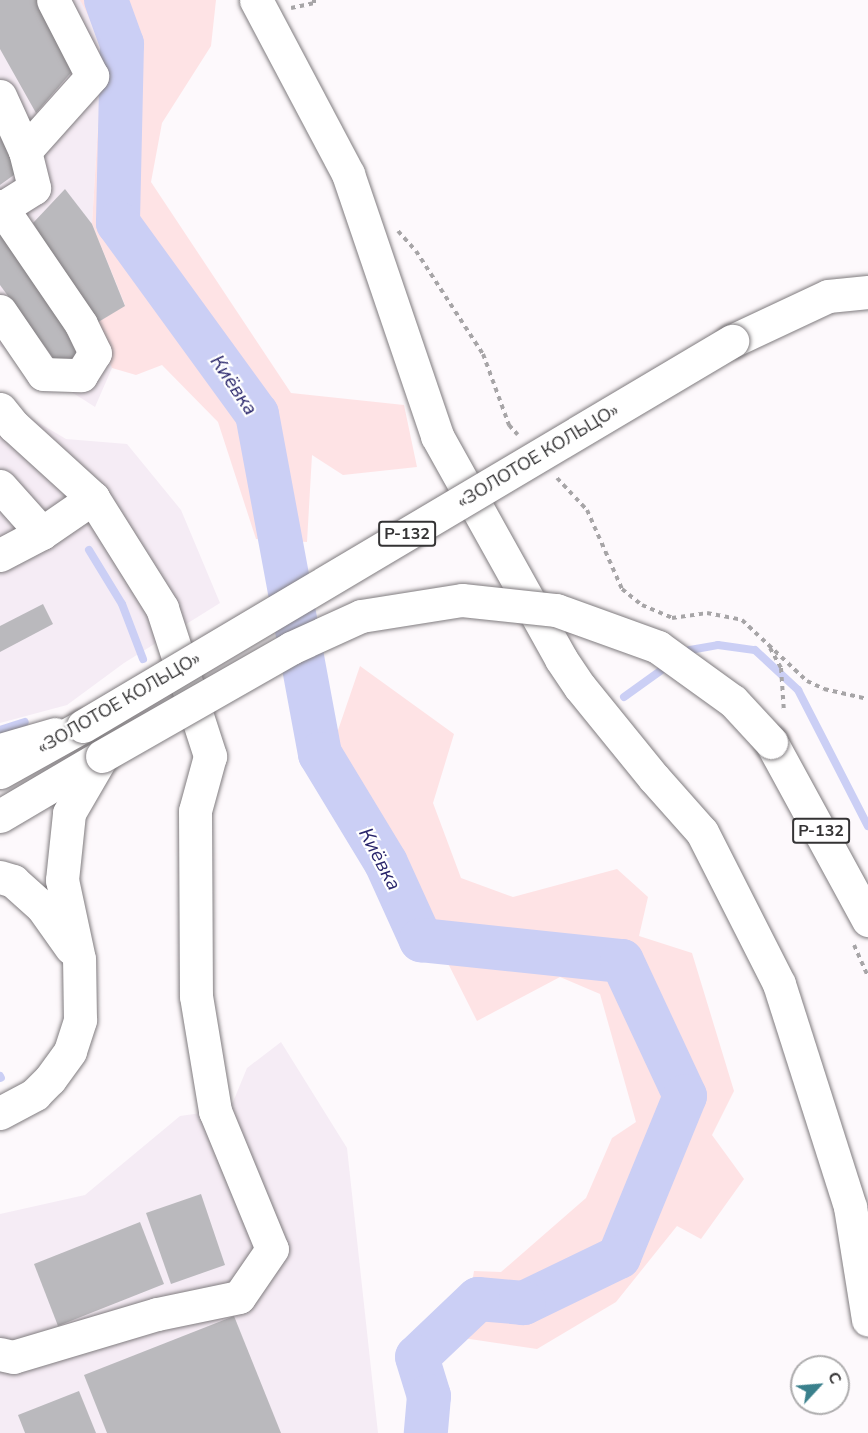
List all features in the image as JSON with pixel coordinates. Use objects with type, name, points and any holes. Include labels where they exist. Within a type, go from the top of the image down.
[{"type":"main road","points":[[25,151],[93,76],[53,0]]},
{"type":"main road","points":[[256,0],[348,174],[437,436],[561,659],[580,687],[654,778],[702,832],[779,984],[850,1207],[868,1320]]},
{"type":"main road","points":[[0,96],[25,151],[34,188],[1,207],[81,324],[95,353],[81,375],[43,374],[0,311]]},
{"type":"main road","name":"«ЗОЛОТОЕ КОЛЬЦО»","points":[[0,772],[83,726],[732,341],[828,296],[868,292]]},
{"type":"main road","points":[[0,409],[14,426],[93,498],[162,608],[210,756],[195,812],[196,996],[215,1111],[272,1249],[239,1297],[158,1314],[13,1357],[0,1354]]},
{"type":"main road","points":[[0,486],[42,533]]},
{"type":"main road","points":[[0,555],[42,533],[93,498]]},
{"type":"main road","name":"«ЗОЛОТОЕ КОЛЬЦО»","points":[[102,756],[291,648],[361,616],[462,600],[556,610],[658,647],[778,732],[868,920]]},
{"type":"main road","points":[[0,750],[83,726]]},
{"type":"main road","points":[[0,1113],[35,1094],[50,1079],[70,1051],[80,1020],[79,959],[62,880],[69,813],[102,756]]},
{"type":"main road","name":"Р-132","points":[[0,816],[102,756]]},
{"type":"main road","points":[[0,877],[13,881],[42,907],[79,959]]},
{"type":"path","points":[[393,225],[416,250],[483,354],[509,425],[524,442]]},
{"type":"path","points":[[554,474],[587,510],[622,589],[642,605],[672,618],[707,613],[742,620],[807,681],[824,689],[868,699]]},
{"type":"path","points":[[768,645],[781,668],[778,732]]},
{"type":"shaded area","points":[[0,0],[85,0],[103,43],[92,224],[132,322],[95,407],[0,346]]},
{"type":"shaded area","points":[[80,0],[216,0],[211,46],[162,123],[151,182],[291,393],[404,405],[417,467],[343,475],[312,455],[307,542],[256,539],[218,422],[162,365],[136,375],[112,368],[95,324],[125,305],[92,224],[103,43]]},
{"type":"shaded area","points":[[0,392],[14,408],[66,439],[127,444],[181,510],[220,603],[124,663],[67,705],[0,723]]},
{"type":"shaded area","points":[[360,666],[454,734],[433,803],[461,878],[513,897],[617,869],[648,897],[639,936],[692,953],[734,1091],[712,1135],[744,1179],[701,1239],[677,1226],[616,1302],[537,1349],[463,1338],[474,1271],[501,1272],[586,1198],[612,1138],[636,1122],[600,994],[560,977],[477,1021],[335,739]]},
{"type":"shaded area","points":[[281,1042],[347,1148],[378,1433],[0,1433],[0,1214],[85,1195],[180,1116],[215,1111],[233,1102],[247,1068]]},
{"type":"building","points":[[0,0],[39,0],[75,68],[36,113],[0,49]]},
{"type":"building","points":[[0,136],[18,172],[0,185]]},
{"type":"building","points":[[65,189],[92,224],[125,306],[95,324],[33,223]]},
{"type":"building","points":[[0,232],[82,354],[59,366],[0,285]]},
{"type":"building","points":[[43,604],[53,624],[0,652],[0,626]]},
{"type":"building","points":[[201,1194],[225,1265],[171,1284],[146,1213]]},
{"type":"building","points":[[140,1222],[164,1284],[58,1326],[34,1264]]},
{"type":"building","points":[[234,1316],[281,1433],[107,1433],[84,1375]]},
{"type":"building","points":[[79,1391],[96,1433],[25,1433],[18,1415]]},
{"type":"waterway","name":"Киёвка","points":[[106,0],[122,44],[118,223],[257,414],[320,754],[386,863],[421,940],[622,961],[685,1096],[619,1257],[524,1303],[478,1299],[417,1357],[429,1396],[426,1433]]},
{"type":"waterway","points":[[89,550],[122,604],[143,659]]},
{"type":"waterway","points":[[682,655],[690,650],[718,645],[755,650],[798,690],[868,826]]},
{"type":"waterway","points":[[624,697],[670,664]]},
{"type":"waterway","points":[[0,730],[25,722]]}]
